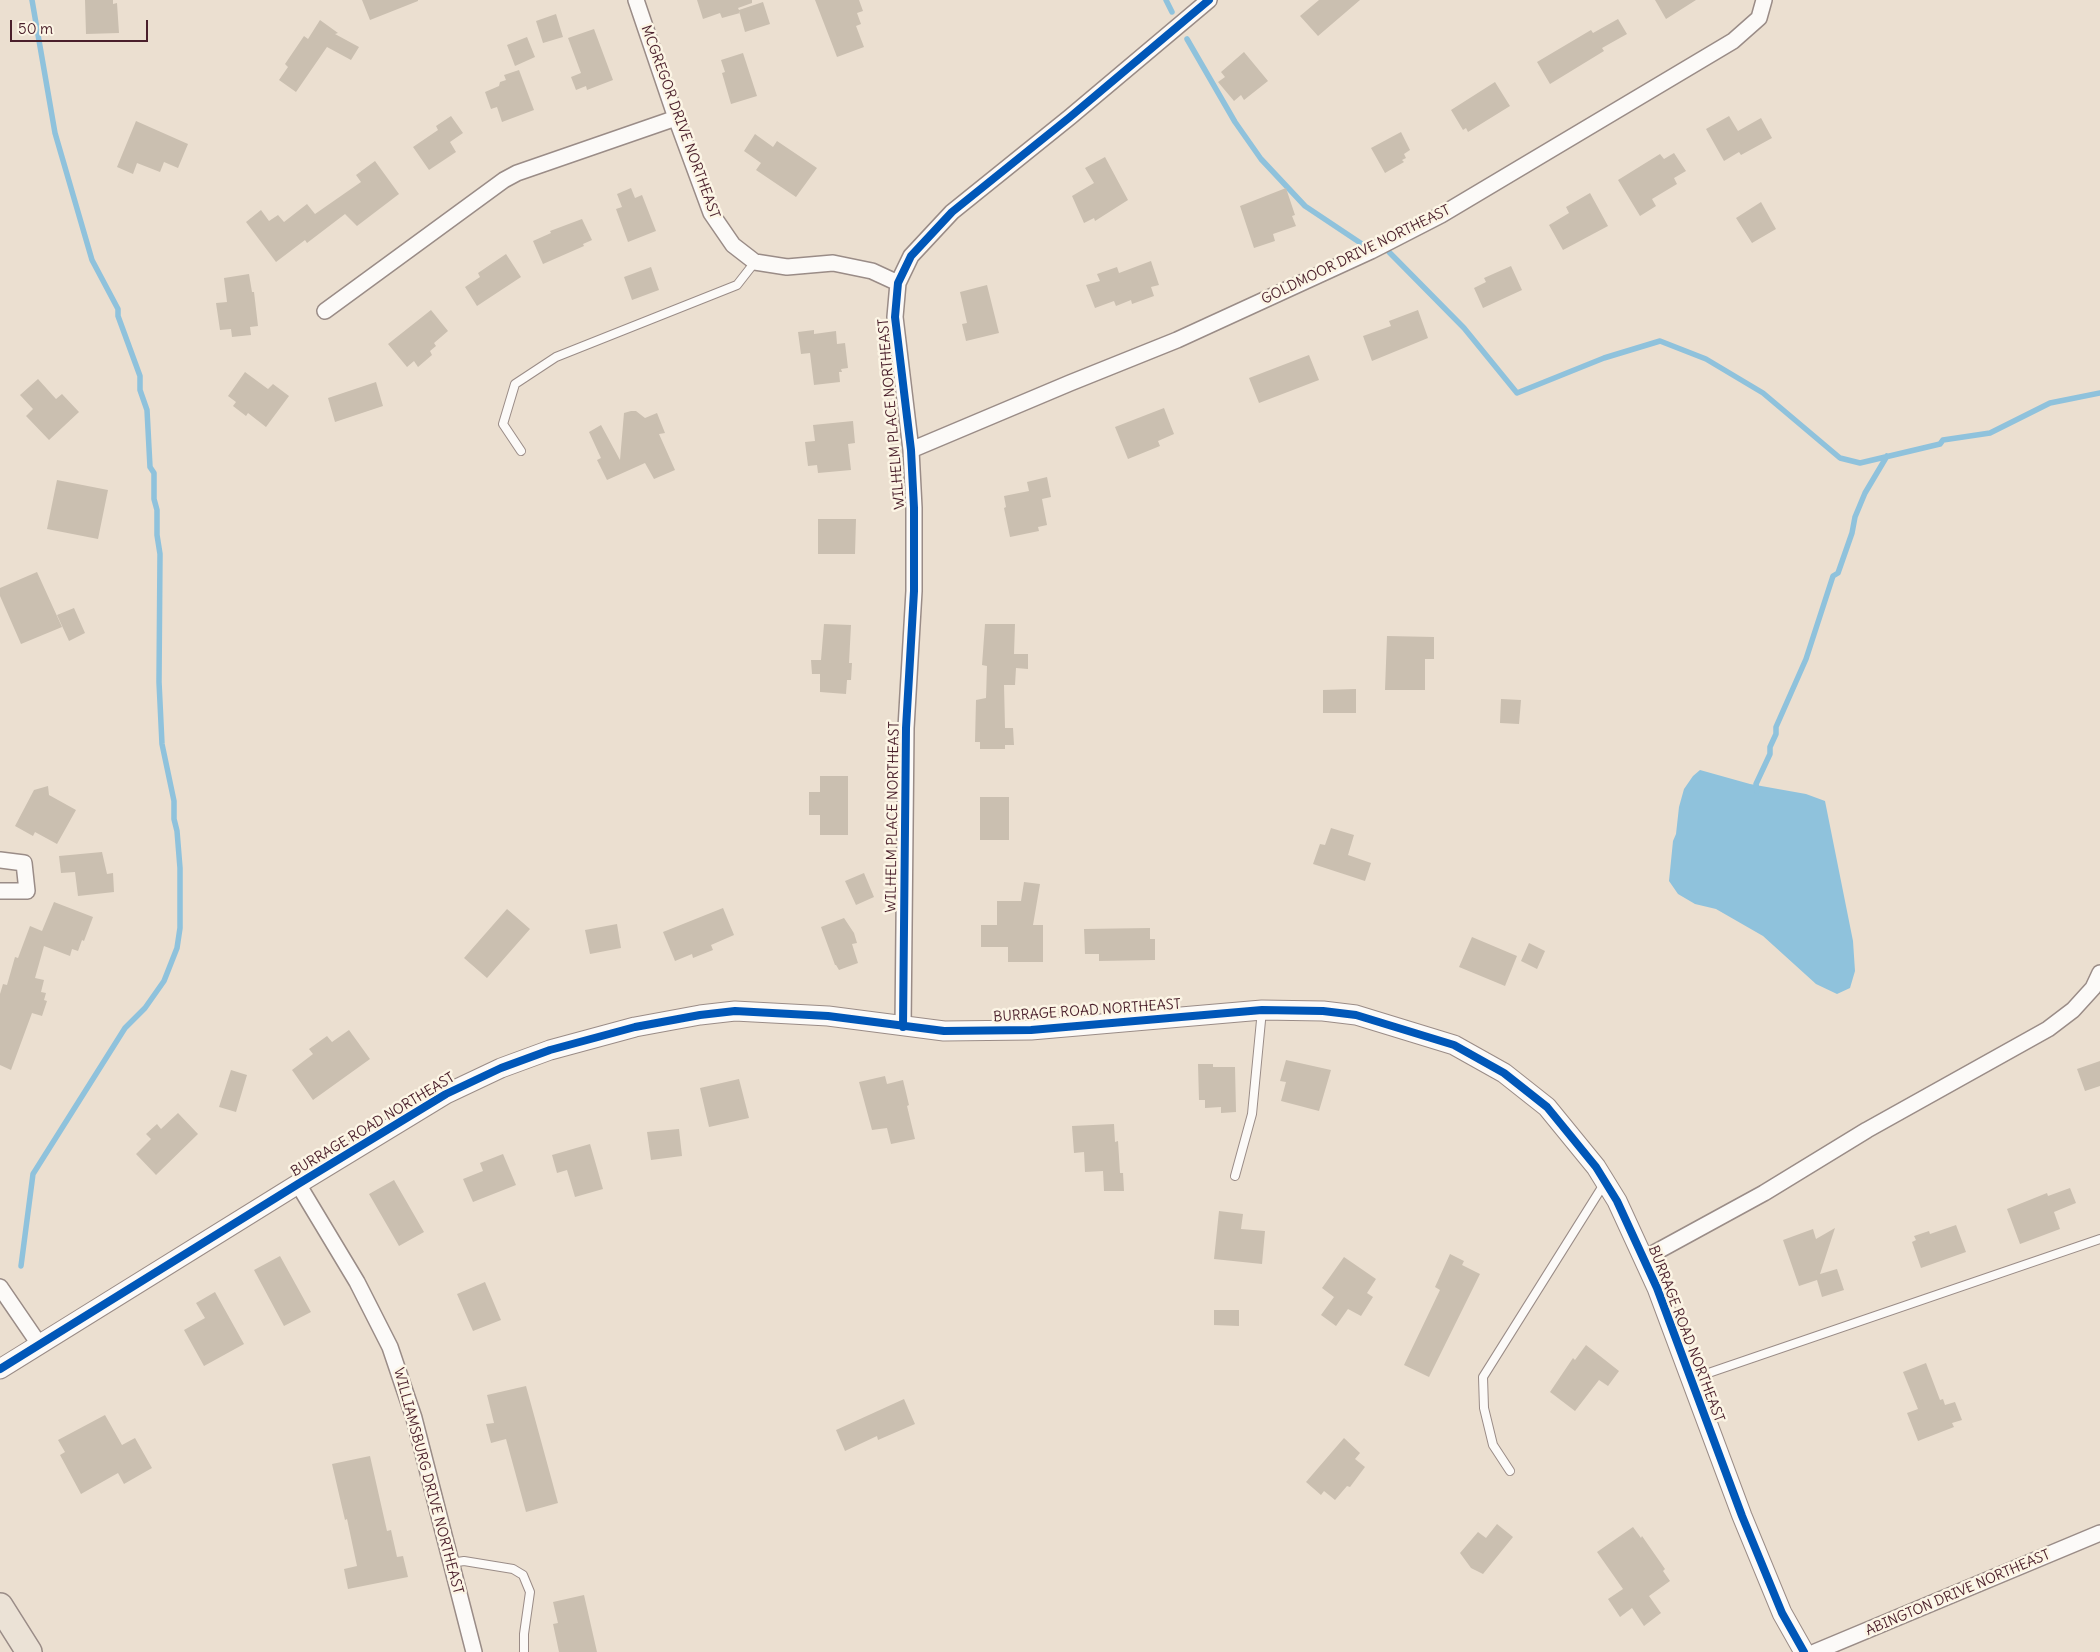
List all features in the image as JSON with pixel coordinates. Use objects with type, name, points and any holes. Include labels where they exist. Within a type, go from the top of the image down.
[{"type":"main road","points":[[0,1606],[29,1652]]},
{"type":"street","name":"MCGREGOR DRIVE NORTHEAST","points":[[636,0],[711,213],[722,232],[734,245],[755,262]]},
{"type":"street","name":"WILHELM PLACE NORTHEAST","points":[[903,1027],[906,728],[914,591],[914,508],[911,450],[895,317],[898,283],[911,256],[952,212],[1070,117],[1209,0]]},
{"type":"street","name":"GOLDMOOR DRIVE NORTHEAST","points":[[911,450],[1177,340],[1371,250],[1440,215],[1733,41],[1758,18],[1764,0]]},
{"type":"street","points":[[325,311],[504,180],[517,173],[676,118]]},
{"type":"street","points":[[755,262],[788,267],[834,263],[872,272],[898,283]]},
{"type":"street","points":[[0,860],[24,863],[27,891],[0,891]]},
{"type":"street","points":[[1644,1258],[1764,1193],[1867,1130],[2048,1028],[2073,1010],[2093,988],[2100,973]]},
{"type":"street","name":"BURRAGE ROAD NORTHEAST","points":[[0,1369],[446,1094],[501,1068],[550,1050],[635,1027],[700,1014],[736,1011],[828,1016],[944,1031],[1031,1030],[1262,1010],[1323,1011],[1356,1015],[1454,1045],[1504,1073],[1547,1107],[1590,1159],[1617,1201],[1644,1258],[1752,1543],[1782,1612],[1804,1652]]},
{"type":"street","name":"WILLIAMSBURG DRIVE NORTHEAST","points":[[298,1184],[357,1282],[390,1347],[414,1418],[474,1652]]},
{"type":"street","points":[[0,1287],[39,1344]]},
{"type":"street","name":"ABINGTON DRIVE NORTHEAST","points":[[1815,1652],[2100,1533]]},
{"type":"lane","points":[[521,451],[503,424],[515,384],[556,357],[737,285],[755,262]]},
{"type":"lane","points":[[1235,1176],[1252,1114],[1262,1010]]},
{"type":"lane","points":[[1510,1471],[1493,1445],[1484,1408],[1483,1377],[1605,1182]]},
{"type":"lane","points":[[1691,1379],[2100,1239]]},
{"type":"lane","points":[[451,1563],[474,1562],[513,1569],[523,1575],[530,1592],[524,1634],[524,1652]]},
{"type":"water","points":[[1700,770],[1750,784],[1806,794],[1825,801],[1853,941],[1855,971],[1850,988],[1837,994],[1816,984],[1763,936],[1716,909],[1695,904],[1678,894],[1669,881],[1673,841],[1684,789]]},
{"type":"building","points":[[85,0],[113,0],[113,4],[117,3],[119,33],[86,34]]},
{"type":"building","points":[[362,0],[418,0],[418,1],[370,20]]},
{"type":"building","points":[[697,0],[752,0],[752,3],[738,8],[739,10],[763,2],[770,24],[745,32],[740,13],[722,18],[720,13],[703,19]]},
{"type":"building","points":[[815,0],[859,0],[863,11],[857,13],[861,24],[856,26],[864,47],[837,57]]},
{"type":"building","points":[[1319,0],[1360,0],[1318,36],[1300,16]]},
{"type":"building","points":[[1655,0],[1696,0],[1666,19]]},
{"type":"building","points":[[556,14],[563,37],[543,43],[536,21]]},
{"type":"building","points":[[1618,19],[1627,34],[1602,48],[1604,51],[1550,84],[1537,62],[1591,30],[1593,33]]},
{"type":"building","points":[[320,20],[338,33],[335,34],[359,47],[351,60],[327,47],[296,92],[279,80],[288,67],[285,64],[304,36],[308,39]]},
{"type":"building","points":[[594,29],[613,80],[587,90],[586,86],[576,90],[571,77],[581,73],[568,38]]},
{"type":"building","points":[[527,37],[535,57],[515,66],[507,45]]},
{"type":"building","points":[[1244,52],[1268,81],[1244,100],[1241,95],[1234,101],[1218,82],[1225,77],[1221,72]]},
{"type":"building","points":[[743,53],[757,96],[731,104],[722,73],[725,72],[721,60]]},
{"type":"building","points":[[519,70],[534,110],[502,122],[497,107],[491,109],[485,92],[499,86],[500,82],[506,80],[504,75]]},
{"type":"building","points":[[1495,82],[1510,106],[1468,132],[1466,128],[1463,130],[1451,110]]},
{"type":"building","points":[[451,116],[463,133],[450,142],[456,152],[429,170],[413,147],[438,130],[436,126]]},
{"type":"building","points":[[1729,116],[1738,131],[1761,118],[1772,138],[1741,155],[1739,152],[1724,161],[1706,129]]},
{"type":"building","points":[[136,121],[188,144],[178,168],[164,162],[160,172],[137,163],[133,174],[117,167]]},
{"type":"building","points":[[1401,132],[1410,150],[1404,154],[1406,158],[1402,160],[1404,162],[1385,173],[1371,148]]},
{"type":"building","points":[[755,134],[773,147],[777,141],[817,168],[796,197],[756,170],[761,163],[744,151]]},
{"type":"building","points":[[1674,153],[1686,171],[1674,178],[1677,184],[1652,199],[1656,206],[1640,216],[1618,180],[1660,154],[1664,159]]},
{"type":"building","points":[[1105,157],[1128,200],[1095,221],[1094,218],[1084,223],[1072,196],[1094,183],[1085,168]]},
{"type":"building","points":[[375,161],[399,194],[357,226],[345,214],[307,243],[305,240],[276,262],[246,222],[261,210],[269,221],[278,215],[284,222],[307,204],[315,214],[361,182],[356,175]]},
{"type":"building","points":[[631,188],[635,198],[642,195],[656,231],[628,242],[616,209],[622,207],[617,194]]},
{"type":"building","points":[[1286,188],[1295,215],[1292,216],[1296,226],[1273,234],[1275,241],[1254,248],[1240,206]]},
{"type":"building","points":[[1590,193],[1608,226],[1563,250],[1549,225],[1569,213],[1566,207]]},
{"type":"building","points":[[1761,202],[1776,229],[1752,243],[1736,218]]},
{"type":"building","points":[[582,219],[592,240],[583,244],[584,246],[543,264],[533,241],[551,233],[550,231]]},
{"type":"building","points":[[506,254],[521,277],[477,306],[465,287],[480,277],[478,273]]},
{"type":"building","points":[[1151,261],[1159,285],[1151,287],[1154,296],[1132,304],[1131,300],[1116,306],[1114,301],[1095,308],[1086,285],[1100,281],[1097,274],[1117,267],[1119,273]]},
{"type":"building","points":[[1511,266],[1522,290],[1483,308],[1474,288],[1486,282],[1484,278]]},
{"type":"building","points":[[651,267],[659,290],[632,300],[624,277]]},
{"type":"building","points":[[249,274],[252,292],[254,292],[258,326],[250,327],[251,335],[232,337],[231,329],[220,330],[216,303],[227,302],[224,278]]},
{"type":"building","points":[[987,285],[999,333],[966,341],[962,324],[967,323],[960,292]]},
{"type":"building","points":[[431,310],[448,331],[434,343],[436,346],[430,351],[432,355],[418,367],[414,361],[407,367],[388,344]]},
{"type":"building","points":[[1418,310],[1428,338],[1372,361],[1363,336],[1391,326],[1389,321]]},
{"type":"building","points":[[814,330],[814,334],[836,331],[837,344],[845,343],[848,368],[841,369],[842,372],[839,372],[840,382],[814,385],[810,353],[801,354],[798,332]]},
{"type":"building","points":[[1309,355],[1319,380],[1259,403],[1249,378]]},
{"type":"building","points":[[245,372],[268,389],[273,384],[289,396],[266,427],[248,413],[246,416],[233,406],[236,402],[228,396]]},
{"type":"building","points":[[38,379],[56,399],[62,394],[79,412],[49,440],[26,416],[33,409],[20,395]]},
{"type":"building","points":[[376,382],[383,406],[335,422],[328,398]]},
{"type":"building","points":[[1164,408],[1174,434],[1158,441],[1160,446],[1128,459],[1115,427]]},
{"type":"building","points":[[636,411],[645,418],[657,413],[665,433],[659,434],[675,470],[654,479],[645,463],[607,480],[597,460],[601,458],[589,432],[601,425],[620,460],[624,413]]},
{"type":"building","points":[[853,421],[855,443],[848,444],[851,470],[818,473],[817,465],[808,466],[805,442],[815,441],[813,425]]},
{"type":"building","points":[[1047,477],[1051,497],[1042,499],[1047,525],[1038,527],[1039,531],[1010,537],[1004,508],[1006,507],[1004,496],[1029,491],[1027,482]]},
{"type":"building","points":[[57,480],[108,490],[98,539],[47,529]]},
{"type":"building","points":[[818,519],[856,519],[855,554],[818,554]]},
{"type":"building","points":[[37,572],[62,627],[21,644],[0,596],[0,588]]},
{"type":"building","points":[[74,608],[85,633],[69,641],[57,615]]},
{"type":"building","points":[[824,624],[851,625],[849,663],[852,663],[851,680],[847,680],[846,694],[820,692],[820,674],[812,674],[811,660],[821,660]]},
{"type":"building","points":[[985,624],[1015,624],[1014,654],[1028,654],[1028,669],[1016,668],[1015,685],[1004,685],[1005,728],[1013,728],[1014,745],[1005,745],[1005,749],[980,749],[980,742],[975,742],[976,700],[986,698],[987,666],[982,665]]},
{"type":"building","points":[[1387,636],[1434,637],[1434,659],[1425,659],[1425,690],[1385,690]]},
{"type":"building","points":[[1356,689],[1356,713],[1323,713],[1323,690]]},
{"type":"building","points":[[1501,699],[1521,700],[1519,724],[1500,723]]},
{"type":"building","points":[[820,776],[848,776],[848,835],[820,835],[820,815],[809,815],[809,792],[820,792]]},
{"type":"building","points":[[48,786],[49,795],[76,810],[57,844],[35,832],[33,836],[15,826],[34,790]]},
{"type":"building","points":[[980,797],[1009,797],[1009,840],[980,840]]},
{"type":"building","points":[[1331,828],[1354,835],[1348,855],[1371,863],[1365,881],[1313,864],[1320,844],[1325,845]]},
{"type":"building","points":[[102,852],[107,874],[113,873],[114,892],[78,896],[75,872],[61,873],[59,856]]},
{"type":"building","points":[[864,873],[874,897],[856,905],[845,881]]},
{"type":"building","points":[[1024,882],[1040,884],[1033,925],[1043,925],[1043,962],[1008,962],[1008,947],[981,947],[981,925],[997,925],[997,901],[1021,901]]},
{"type":"building","points":[[54,902],[93,917],[84,941],[82,940],[78,951],[72,949],[70,956],[44,946],[35,978],[44,980],[41,992],[46,993],[44,1000],[47,1001],[42,1016],[32,1013],[11,1070],[0,1065],[0,994],[3,984],[7,985],[15,957],[18,958],[30,926],[42,931]]},
{"type":"building","points":[[723,908],[734,935],[711,945],[713,950],[693,958],[692,954],[675,961],[663,932]]},
{"type":"building","points":[[507,909],[530,929],[487,978],[464,958]]},
{"type":"building","points":[[844,918],[854,933],[857,943],[852,944],[858,963],[839,970],[835,965],[821,927]]},
{"type":"building","points":[[617,924],[621,948],[590,954],[585,930]]},
{"type":"building","points":[[1150,928],[1150,939],[1155,939],[1155,960],[1099,961],[1099,954],[1085,954],[1084,929]]},
{"type":"building","points":[[1472,937],[1517,956],[1505,986],[1459,967]]},
{"type":"building","points":[[1529,943],[1545,951],[1537,969],[1521,961]]},
{"type":"building","points":[[349,1030],[370,1059],[313,1100],[292,1070],[313,1054],[309,1049],[327,1036],[332,1042]]},
{"type":"building","points":[[1286,1060],[1331,1070],[1319,1111],[1281,1101],[1286,1082],[1280,1081]]},
{"type":"building","points":[[2100,1061],[2100,1086],[2085,1091],[2077,1069]]},
{"type":"building","points":[[1198,1064],[1213,1064],[1213,1067],[1235,1067],[1236,1112],[1221,1113],[1221,1107],[1205,1108],[1205,1100],[1199,1100]]},
{"type":"building","points":[[231,1070],[247,1075],[236,1112],[219,1107]]},
{"type":"building","points":[[885,1076],[887,1084],[903,1080],[915,1139],[891,1144],[887,1128],[872,1130],[859,1082]]},
{"type":"building","points":[[739,1079],[749,1118],[709,1127],[700,1088]]},
{"type":"building","points":[[178,1113],[198,1134],[156,1175],[136,1154],[151,1139],[146,1134],[157,1124],[161,1129]]},
{"type":"building","points":[[1114,1124],[1115,1142],[1118,1141],[1120,1173],[1123,1173],[1124,1191],[1104,1191],[1103,1171],[1085,1172],[1084,1152],[1074,1153],[1072,1126]]},
{"type":"building","points":[[679,1129],[682,1156],[651,1160],[647,1132]]},
{"type":"building","points":[[590,1144],[603,1189],[575,1197],[567,1170],[557,1173],[552,1155]]},
{"type":"building","points":[[503,1154],[516,1185],[473,1202],[463,1179],[483,1171],[480,1163]]},
{"type":"building","points":[[394,1180],[424,1232],[399,1246],[369,1194]]},
{"type":"building","points":[[2070,1188],[2076,1203],[2054,1212],[2060,1229],[2020,1244],[2007,1209],[2047,1193],[2048,1196]]},
{"type":"building","points":[[1219,1211],[1243,1214],[1241,1229],[1265,1231],[1262,1264],[1214,1259]]},
{"type":"building","points":[[1956,1225],[1966,1252],[1921,1268],[1912,1242],[1916,1240],[1914,1236],[1929,1231],[1930,1234]]},
{"type":"building","points":[[1835,1228],[1820,1274],[1837,1269],[1844,1290],[1822,1297],[1817,1280],[1799,1286],[1783,1240],[1813,1229],[1816,1239]]},
{"type":"building","points":[[1450,1254],[1464,1261],[1462,1265],[1480,1274],[1429,1377],[1404,1365],[1440,1290],[1435,1287]]},
{"type":"building","points":[[280,1256],[311,1312],[284,1326],[254,1270]]},
{"type":"building","points":[[1344,1257],[1376,1279],[1367,1293],[1373,1297],[1361,1316],[1348,1309],[1336,1326],[1321,1315],[1334,1297],[1322,1288]]},
{"type":"building","points":[[485,1282],[501,1320],[473,1331],[457,1294]]},
{"type":"building","points":[[215,1292],[244,1344],[204,1366],[184,1330],[205,1318],[196,1303]]},
{"type":"building","points":[[1214,1310],[1239,1310],[1239,1326],[1214,1325]]},
{"type":"building","points":[[1586,1345],[1619,1371],[1608,1386],[1599,1380],[1575,1411],[1550,1392],[1573,1358],[1575,1360]]},
{"type":"building","points":[[1926,1363],[1940,1400],[1943,1399],[1945,1405],[1955,1402],[1962,1420],[1952,1423],[1954,1427],[1918,1441],[1907,1413],[1918,1409],[1903,1372]]},
{"type":"building","points":[[526,1386],[558,1503],[526,1512],[506,1439],[491,1443],[486,1424],[494,1423],[487,1395]]},
{"type":"building","points":[[904,1399],[915,1424],[878,1440],[877,1436],[845,1451],[836,1430]]},
{"type":"building","points":[[105,1415],[122,1445],[135,1438],[152,1468],[124,1484],[118,1473],[81,1494],[60,1455],[65,1452],[58,1440]]},
{"type":"building","points":[[1344,1438],[1360,1453],[1355,1459],[1365,1467],[1350,1487],[1347,1486],[1335,1500],[1324,1491],[1321,1495],[1306,1482]]},
{"type":"building","points":[[370,1456],[387,1531],[391,1530],[397,1557],[403,1556],[408,1577],[348,1589],[344,1569],[357,1566],[332,1464]]},
{"type":"building","points":[[1497,1524],[1513,1537],[1483,1574],[1471,1568],[1460,1553],[1478,1532],[1486,1538]]},
{"type":"building","points":[[1633,1527],[1641,1538],[1642,1536],[1665,1569],[1663,1571],[1670,1581],[1649,1596],[1661,1613],[1644,1626],[1632,1608],[1620,1617],[1608,1599],[1623,1589],[1597,1552]]},
{"type":"building","points":[[584,1595],[597,1652],[559,1652],[553,1624],[558,1623],[553,1602]]},
{"type":"waterway","points":[[21,1266],[33,1174],[125,1028],[145,1008],[164,981],[177,948],[180,928],[180,868],[177,831],[174,819],[174,801],[162,744],[159,682],[160,554],[157,535],[157,510],[154,499],[154,473],[150,467],[147,410],[140,390],[140,376],[118,316],[118,309],[92,260],[55,133],[32,0]]},
{"type":"waterway","points":[[1166,0],[1172,12]]},
{"type":"waterway","points":[[1187,39],[1235,122],[1261,159],[1305,206],[1362,244]]},
{"type":"waterway","points":[[1389,252],[1464,328],[1517,393],[1604,358],[1660,341],[1706,359],[1763,393],[1840,458],[1860,463],[1940,444],[1943,440],[1990,433],[2050,403],[2100,393]]},
{"type":"waterway","points":[[1757,791],[1756,784],[1770,754],[1770,747],[1776,734],[1776,727],[1806,659],[1833,576],[1838,573],[1852,533],[1855,517],[1865,493],[1887,456]]},
{"type":"cycle path","points":[[903,1027],[906,728],[914,591],[914,508],[911,450],[895,317],[898,283],[911,256],[952,212],[1070,117],[1209,0]]},
{"type":"cycle path","points":[[0,1369],[446,1094],[501,1068],[550,1050],[635,1027],[700,1015],[735,1011],[828,1016],[944,1031],[1031,1030],[1262,1010],[1323,1011],[1356,1015],[1454,1045],[1504,1073],[1547,1107],[1596,1167],[1617,1201],[1657,1288],[1742,1516],[1782,1613],[1804,1652]]}]
